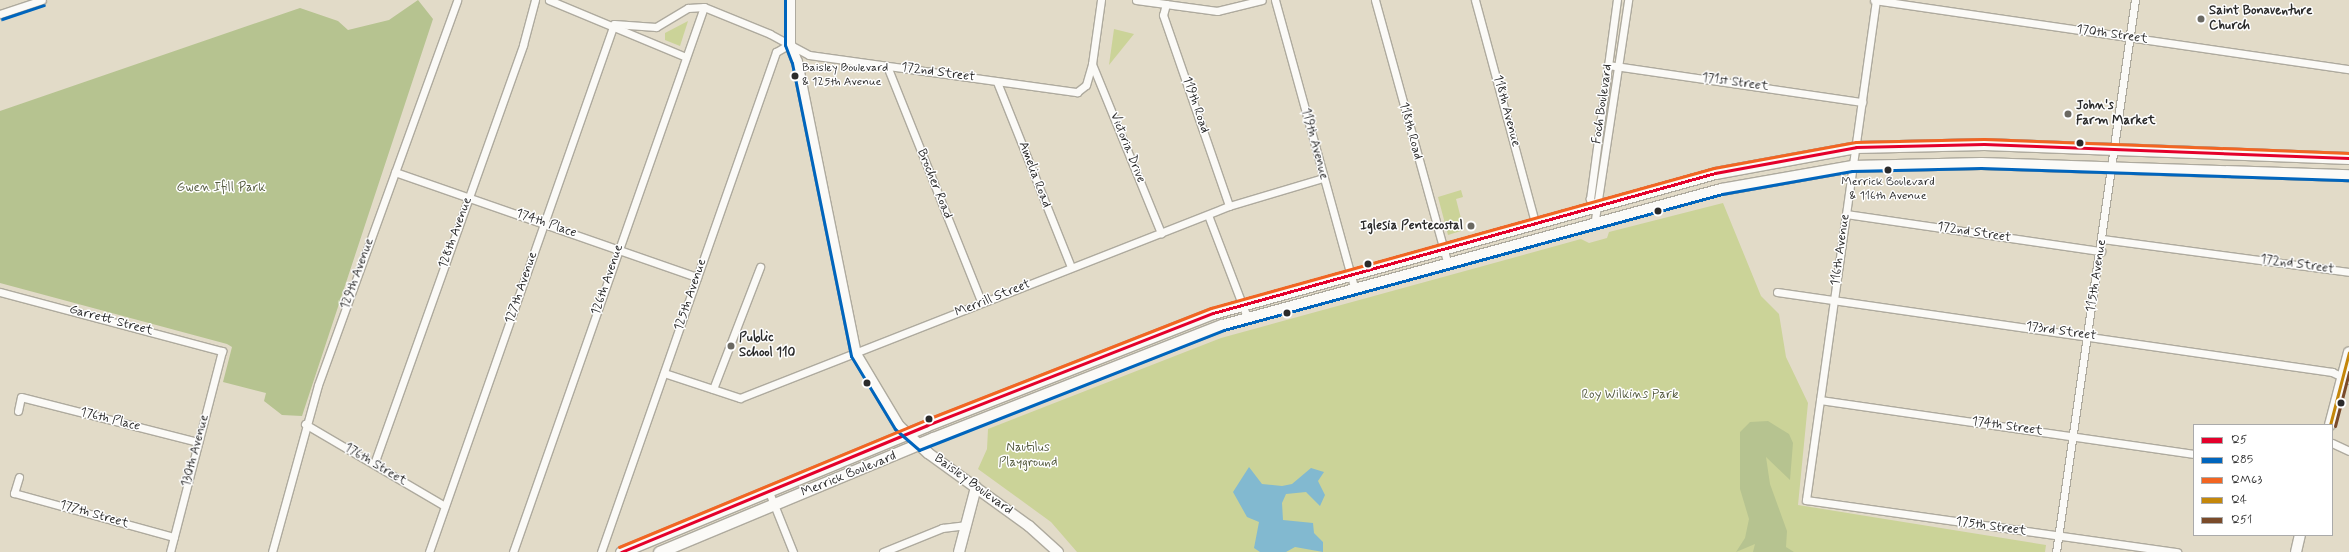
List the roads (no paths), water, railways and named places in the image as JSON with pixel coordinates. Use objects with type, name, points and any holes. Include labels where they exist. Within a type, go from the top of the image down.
[{"type":"main road","name":"Baisley Boulevard","points":[[790,0],[790,44],[797,62],[856,354],[908,434],[919,445],[1058,552]]},
{"type":"main road","name":"Merrick Boulevard","points":[[621,552],[908,434],[1242,303],[1442,250],[1716,173],[1856,147],[1976,145],[2114,148],[2349,158]]},
{"type":"main road","points":[[1976,145],[1978,163]]},
{"type":"main road","name":"Merrick Boulevard","points":[[659,552],[919,445],[1247,317],[1447,262],[1594,226],[1721,190],[1852,166],[1978,163],[2349,174]]},
{"type":"main road","points":[[2330,424],[2346,378],[2349,352]]},
{"type":"main road","points":[[958,552],[976,488]]},
{"type":"main road","points":[[2296,552],[2300,536]]},
{"type":"street","points":[[0,14],[42,0]]},
{"type":"street","name":"129th Avenue","points":[[272,552],[305,424],[457,0]]},
{"type":"street","name":"128th Avenue","points":[[374,464],[523,45],[535,0]]},
{"type":"street","points":[[549,0],[614,24],[630,35],[686,57]]},
{"type":"street","name":"172nd Street","points":[[704,7],[790,44],[809,55],[1078,92],[1086,85],[1092,64],[1101,0]]},
{"type":"street","points":[[1136,0],[1218,11],[1262,0]]},
{"type":"street","name":"119th Avenue","points":[[1275,0],[1354,288]]},
{"type":"street","name":"118th Road","points":[[1375,0],[1442,250],[1447,262]]},
{"type":"street","name":"118th Avenue","points":[[1475,0],[1536,223]]},
{"type":"street","name":"Foch Boulevard","points":[[1595,206],[1590,199],[1617,0]]},
{"type":"street","name":"Foch Boulevard","points":[[1594,226],[1595,206],[1628,0]]},
{"type":"street","name":"170th Street","points":[[1876,0],[2349,69]]},
{"type":"street","name":"116th Avenue","points":[[1806,500],[1876,0]]},
{"type":"street","name":"115th Avenue","points":[[2056,552],[2101,251],[2135,0]]},
{"type":"street","name":"119th Road","points":[[1166,4],[1163,15],[1230,206]]},
{"type":"street","points":[[614,24],[656,27],[688,8],[704,7]]},
{"type":"street","name":"126th Avenue","points":[[513,552],[704,7]]},
{"type":"street","name":"127th Avenue","points":[[429,552],[614,24]]},
{"type":"street","name":"125th Avenue","points":[[601,552],[776,52],[790,44]]},
{"type":"street","name":"Victoria Drive","points":[[1092,64],[1161,233]]},
{"type":"street","name":"171st Street","points":[[1608,65],[1862,102]]},
{"type":"street","name":"Brocher Road","points":[[887,66],[982,303]]},
{"type":"street","name":"Amelia Road","points":[[998,82],[1071,267]]},
{"type":"street","name":"174th Place","points":[[395,172],[697,277]]},
{"type":"street","name":"Merrill Street","points":[[664,372],[740,398],[856,354],[1071,267],[1230,206],[1323,178]]},
{"type":"street","name":"172nd Street","points":[[1846,214],[2101,251]]},
{"type":"street","points":[[1208,215],[1247,317]]},
{"type":"street","name":"172nd Street","points":[[2102,239],[2349,272]]},
{"type":"street","points":[[713,389],[760,267]]},
{"type":"street","name":"Garrett Street","points":[[0,292],[222,351]]},
{"type":"street","name":"173rd Street","points":[[1777,292],[2332,372],[2346,378]]},
{"type":"street","name":"130th Avenue","points":[[170,552],[222,351]]},
{"type":"street","name":"176th Place","points":[[18,412],[22,397],[198,442]]},
{"type":"street","name":"174th Street","points":[[1820,400],[2193,454]]},
{"type":"street","name":"176th Street","points":[[305,424],[445,506]]},
{"type":"street","points":[[2333,443],[2349,451]]},
{"type":"street","name":"177th Street","points":[[19,477],[14,493],[174,537]]},
{"type":"street","points":[[769,492],[794,552]]},
{"type":"street","name":"175th Street","points":[[1806,500],[2058,537],[2177,552]]},
{"type":"street","points":[[883,552],[897,549],[942,528],[965,525]]},
{"type":"water","points":[[1249,467],[1262,484],[1282,486],[1292,484],[1311,468],[1324,472],[1318,481],[1325,495],[1320,506],[1306,492],[1286,494],[1282,503],[1283,520],[1313,523],[1314,533],[1323,542],[1323,552],[1295,547],[1286,552],[1260,552],[1254,548],[1259,522],[1247,517],[1233,492]]},
{"type":"place","name":"Saint Bonaventure Church","points":[[2201,19]]},
{"type":"place","name":"Baisley Boulevard & 125th Avenue","points":[[795,76]]},
{"type":"place","name":"John's Farm Market","points":[[2068,114]]},
{"type":"place","name":"Merrick Boulevard & 116th Avenue","points":[[1888,170]]},
{"type":"place","name":"Iglesia Pentecostal","points":[[1471,226]]},
{"type":"place","name":"Public School 110","points":[[731,346]]},
{"type":"park label","name":"Gwen Ifill Park","points":[[221,188]]},
{"type":"park label","name":"Roy Wilkins Park","points":[[1630,395]]},
{"type":"park label","name":"Nautilus Playground","points":[[1028,456]]}]
